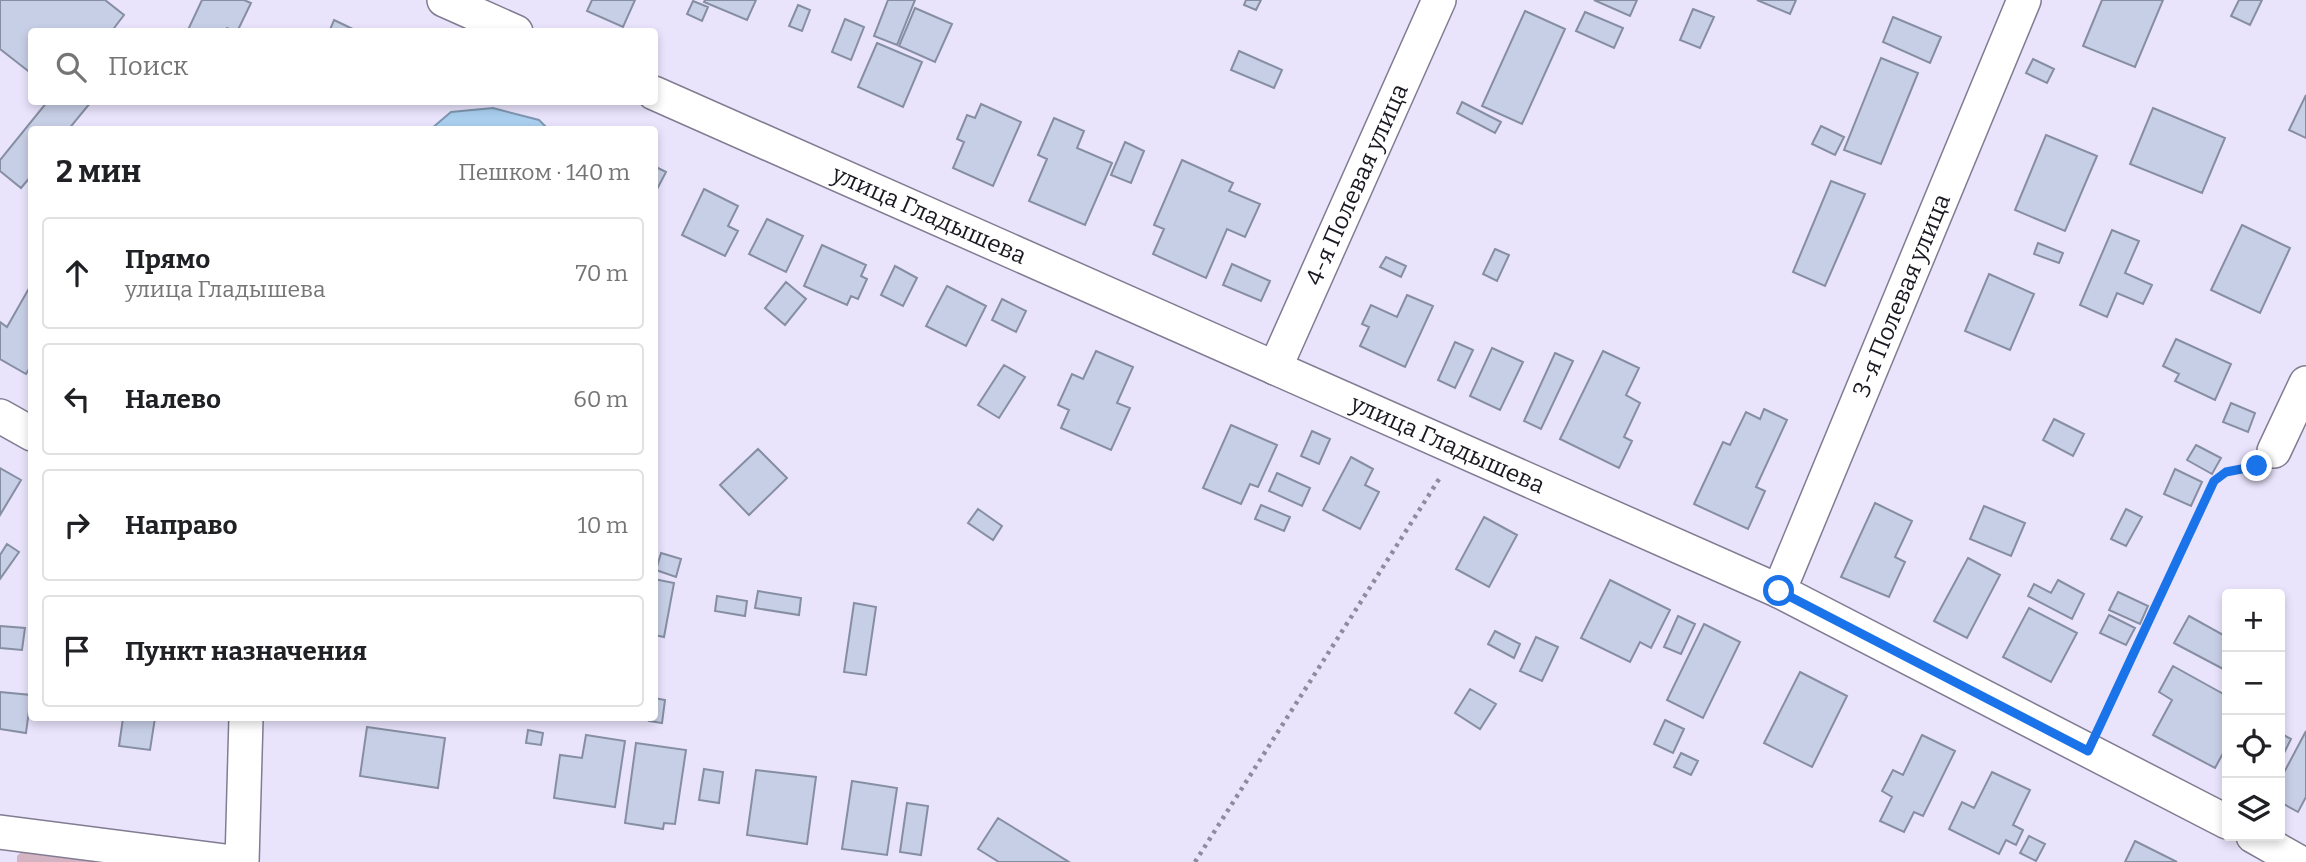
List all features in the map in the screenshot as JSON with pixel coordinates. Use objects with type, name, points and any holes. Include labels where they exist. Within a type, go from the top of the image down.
[{"type":"street","points":[[444,0],[507,28]]},
{"type":"street","name":"4-я Полевая улица","points":[[1275,368],[1439,0]]},
{"type":"street","name":"3-я Полевая улица","points":[[1779,591],[2024,0]]},
{"type":"street","name":"улица Гладышева","points":[[658,95],[1779,591],[2222,819]]},
{"type":"street","points":[[2274,451],[2306,383]]},
{"type":"street","points":[[0,416],[28,432]]},
{"type":"street","points":[[242,862],[246,721]]},
{"type":"street","points":[[0,832],[233,862]]},
{"type":"street","points":[[2262,841],[2299,862]]},
{"type":"path","points":[[1195,862],[1458,449]]},
{"type":"path","points":[[2088,751],[2214,481],[2226,472],[2264,462],[2274,451]]},
{"type":"shaded area","points":[[24,849],[144,862],[17,862],[17,856]]},
{"type":"water","points":[[493,108],[539,120],[545,126],[435,126],[451,112]]},
{"type":"building","points":[[0,0],[105,0],[124,15],[114,28],[28,28],[28,71],[0,49]]},
{"type":"building","points":[[202,0],[244,0],[251,3],[239,28],[189,28]]},
{"type":"building","points":[[592,0],[635,0],[623,27],[587,11]]},
{"type":"building","points":[[756,0],[747,20],[704,2]]},
{"type":"building","points":[[888,0],[915,0],[897,45],[874,36]]},
{"type":"building","points":[[1246,0],[1261,0],[1256,10],[1244,5]]},
{"type":"building","points":[[1594,0],[1637,0],[1630,16]]},
{"type":"building","points":[[1757,0],[1796,0],[1790,14]]},
{"type":"building","points":[[2102,0],[2163,0],[2135,67],[2083,46]]},
{"type":"building","points":[[2239,0],[2262,0],[2250,25],[2231,16]]},
{"type":"building","points":[[693,1],[708,7],[702,21],[687,14]]},
{"type":"building","points":[[798,5],[810,10],[802,31],[789,26]]},
{"type":"building","points":[[915,8],[952,24],[935,62],[899,46]]},
{"type":"building","points":[[1693,9],[1714,17],[1700,48],[1680,40]]},
{"type":"building","points":[[1525,11],[1565,29],[1522,124],[1482,106]]},
{"type":"building","points":[[1585,12],[1623,28],[1614,48],[1576,31]]},
{"type":"building","points":[[1893,17],[1941,37],[1930,63],[1883,42]]},
{"type":"building","points":[[845,19],[864,27],[851,60],[832,52]]},
{"type":"building","points":[[334,20],[351,28],[331,28]]},
{"type":"building","points":[[877,43],[922,62],[903,107],[858,87]]},
{"type":"building","points":[[1239,51],[1282,70],[1274,88],[1231,70]]},
{"type":"building","points":[[1881,58],[1918,73],[1881,164],[1844,150]]},
{"type":"building","points":[[2033,59],[2054,69],[2047,83],[2026,73]]},
{"type":"building","points":[[2306,95],[2306,138],[2289,130]]},
{"type":"building","points":[[1462,102],[1501,122],[1495,133],[1457,113]]},
{"type":"building","points":[[981,104],[1021,122],[993,186],[953,168],[964,142],[957,139],[967,115],[975,118]]},
{"type":"building","points":[[45,105],[89,105],[71,126],[28,126],[28,180],[21,188],[0,171],[0,160]]},
{"type":"building","points":[[2153,108],[2225,138],[2202,193],[2130,164]]},
{"type":"building","points":[[1054,118],[1084,131],[1077,148],[1112,163],[1085,225],[1029,201],[1047,159],[1038,155]]},
{"type":"building","points":[[1821,126],[1844,137],[1835,155],[1812,144]]},
{"type":"building","points":[[2046,135],[2097,156],[2065,231],[2015,210]]},
{"type":"building","points":[[1125,142],[1144,151],[1131,183],[1111,175]]},
{"type":"building","points":[[1182,160],[1233,183],[1229,191],[1260,204],[1245,237],[1227,229],[1206,278],[1153,254],[1164,229],[1154,225]]},
{"type":"building","points":[[658,168],[666,172],[658,187]]},
{"type":"building","points":[[1831,181],[1865,194],[1825,286],[1793,272]]},
{"type":"building","points":[[704,189],[738,206],[728,226],[738,231],[725,256],[682,235]]},
{"type":"building","points":[[767,219],[803,236],[786,272],[749,254]]},
{"type":"building","points":[[2242,225],[2290,248],[2260,313],[2211,290]]},
{"type":"building","points":[[2112,230],[2139,241],[2125,273],[2152,285],[2143,304],[2117,293],[2107,317],[2080,305]]},
{"type":"building","points":[[2038,243],[2063,253],[2059,263],[2034,254]]},
{"type":"building","points":[[822,245],[866,265],[861,276],[867,279],[858,299],[851,296],[847,305],[804,286]]},
{"type":"building","points":[[1495,249],[1509,255],[1497,281],[1483,274]]},
{"type":"building","points":[[1386,257],[1406,266],[1401,277],[1380,267]]},
{"type":"building","points":[[1232,264],[1270,281],[1261,301],[1223,285]]},
{"type":"building","points":[[895,266],[917,278],[903,306],[881,295]]},
{"type":"building","points":[[1989,274],[2034,294],[2010,350],[1965,331]]},
{"type":"building","points":[[786,282],[806,299],[785,325],[765,308]]},
{"type":"building","points":[[947,286],[986,306],[966,346],[926,326]]},
{"type":"building","points":[[28,290],[26,374],[0,359],[0,322],[7,327]]},
{"type":"building","points":[[1407,295],[1433,306],[1405,367],[1360,346],[1369,327],[1362,324],[1371,305],[1397,317]]},
{"type":"building","points":[[1002,299],[1026,311],[1016,332],[992,320]]},
{"type":"building","points":[[2176,339],[2231,364],[2215,400],[2175,381],[2179,374],[2163,366]]},
{"type":"building","points":[[1455,342],[1473,350],[1455,388],[1438,380]]},
{"type":"building","points":[[1492,348],[1523,362],[1500,410],[1470,396]]},
{"type":"building","points":[[1096,351],[1133,367],[1117,403],[1130,408],[1111,450],[1061,428],[1069,410],[1058,405],[1072,374],[1083,379]]},
{"type":"building","points":[[1603,351],[1639,368],[1626,395],[1640,403],[1624,437],[1632,441],[1619,468],[1560,439]]},
{"type":"building","points":[[1555,353],[1573,361],[1541,429],[1524,421]]},
{"type":"building","points":[[1004,365],[1025,377],[999,418],[978,405]]},
{"type":"building","points":[[2231,403],[2255,413],[2248,432],[2223,422]]},
{"type":"building","points":[[1764,409],[1787,420],[1756,487],[1765,491],[1748,529],[1694,504],[1723,442],[1730,445],[1746,412],[1760,419]]},
{"type":"building","points":[[2054,419],[2084,434],[2073,456],[2043,440]]},
{"type":"building","points":[[1231,425],[1277,445],[1258,487],[1250,484],[1241,504],[1203,488]]},
{"type":"building","points":[[1312,431],[1330,439],[1319,464],[1301,456]]},
{"type":"building","points":[[2196,445],[2221,458],[2212,474],[2187,460]]},
{"type":"building","points":[[758,449],[787,478],[749,515],[720,485]]},
{"type":"building","points":[[1351,457],[1373,469],[1365,485],[1379,492],[1360,529],[1323,510]]},
{"type":"building","points":[[0,468],[21,480],[0,515]]},
{"type":"building","points":[[2175,469],[2202,482],[2191,506],[2164,494]]},
{"type":"building","points":[[1277,473],[1310,488],[1302,506],[1269,491]]},
{"type":"building","points":[[1875,503],[1912,521],[1895,557],[1905,562],[1889,597],[1841,577]]},
{"type":"building","points":[[1261,505],[1290,517],[1284,531],[1255,519]]},
{"type":"building","points":[[1984,506],[2025,523],[2011,556],[1970,539]]},
{"type":"building","points":[[978,509],[1002,526],[993,540],[968,523]]},
{"type":"building","points":[[2126,509],[2142,517],[2126,546],[2111,539]]},
{"type":"building","points":[[1484,517],[1517,535],[1489,587],[1456,569]]},
{"type":"building","points":[[7,544],[19,552],[0,579],[0,555]]},
{"type":"building","points":[[661,553],[681,559],[676,577],[658,571]]},
{"type":"building","points":[[1968,558],[2000,575],[1967,638],[1934,621]]},
{"type":"building","points":[[658,580],[674,583],[664,637],[658,636]]},
{"type":"building","points":[[1610,580],[1670,610],[1651,648],[1640,642],[1630,662],[1581,638]]},
{"type":"building","points":[[2058,580],[2084,594],[2072,619],[2028,596],[2034,584],[2051,593]]},
{"type":"building","points":[[758,591],[801,598],[799,615],[755,608]]},
{"type":"building","points":[[2118,592],[2148,606],[2140,624],[2109,610]]},
{"type":"building","points":[[717,596],[747,601],[745,616],[715,611]]},
{"type":"building","points":[[854,603],[876,607],[866,675],[844,672]]},
{"type":"building","points":[[2029,608],[2077,633],[2051,682],[2003,657]]},
{"type":"building","points":[[2109,615],[2135,628],[2126,645],[2100,633]]},
{"type":"building","points":[[1678,616],[1695,624],[1681,654],[1664,647]]},
{"type":"building","points":[[2189,616],[2222,634],[2222,668],[2174,643]]},
{"type":"building","points":[[1704,624],[1740,642],[1703,718],[1667,700]]},
{"type":"building","points":[[0,626],[25,628],[22,650],[0,648]]},
{"type":"building","points":[[1495,631],[1520,644],[1514,658],[1488,644]]},
{"type":"building","points":[[1536,637],[1558,647],[1542,681],[1520,671]]},
{"type":"building","points":[[2173,666],[2222,693],[2222,755],[2215,768],[2153,735],[2172,700],[2159,692]]},
{"type":"building","points":[[1800,672],[1847,696],[1812,767],[1764,743]]},
{"type":"building","points":[[1470,689],[1496,704],[1480,729],[1455,713]]},
{"type":"building","points":[[0,692],[28,695],[26,733],[0,729]]},
{"type":"building","points":[[658,699],[665,700],[662,723],[649,721],[658,721]]},
{"type":"building","points":[[1665,720],[1684,729],[1673,753],[1654,744]]},
{"type":"building","points":[[123,721],[155,721],[150,750],[119,746]]},
{"type":"building","points":[[367,727],[445,738],[438,788],[360,776]]},
{"type":"building","points":[[528,730],[543,733],[541,745],[526,743]]},
{"type":"building","points":[[2306,731],[2306,797],[2298,812],[2285,805],[2285,771]]},
{"type":"building","points":[[586,735],[625,741],[615,807],[554,798],[560,755],[582,758]]},
{"type":"building","points":[[1922,735],[1955,751],[1923,816],[1914,812],[1904,832],[1880,821],[1892,797],[1882,791],[1893,770],[1903,775]]},
{"type":"building","points":[[2285,736],[2291,739],[2285,751]]},
{"type":"building","points":[[636,743],[686,750],[675,824],[664,823],[663,829],[625,823]]},
{"type":"building","points":[[1681,753],[1698,761],[1691,775],[1674,767]]},
{"type":"building","points":[[704,769],[723,772],[719,803],[699,800]]},
{"type":"building","points":[[756,770],[816,777],[807,844],[747,835]]},
{"type":"building","points":[[1992,772],[2030,790],[2013,825],[2023,830],[2016,845],[2006,840],[1999,854],[1949,829],[1962,802],[1974,808]]},
{"type":"building","points":[[852,781],[897,788],[887,855],[842,849]]},
{"type":"building","points":[[907,803],[928,806],[921,855],[900,852]]},
{"type":"building","points":[[998,818],[1069,862],[999,862],[978,849]]},
{"type":"building","points":[[2029,836],[2045,844],[2036,861],[2020,853]]},
{"type":"building","points":[[2135,841],[2177,862],[2125,862]]},
{"type":"route","points":[[1779,591],[2088,751],[2214,481],[2226,472],[2257,466]]}]
